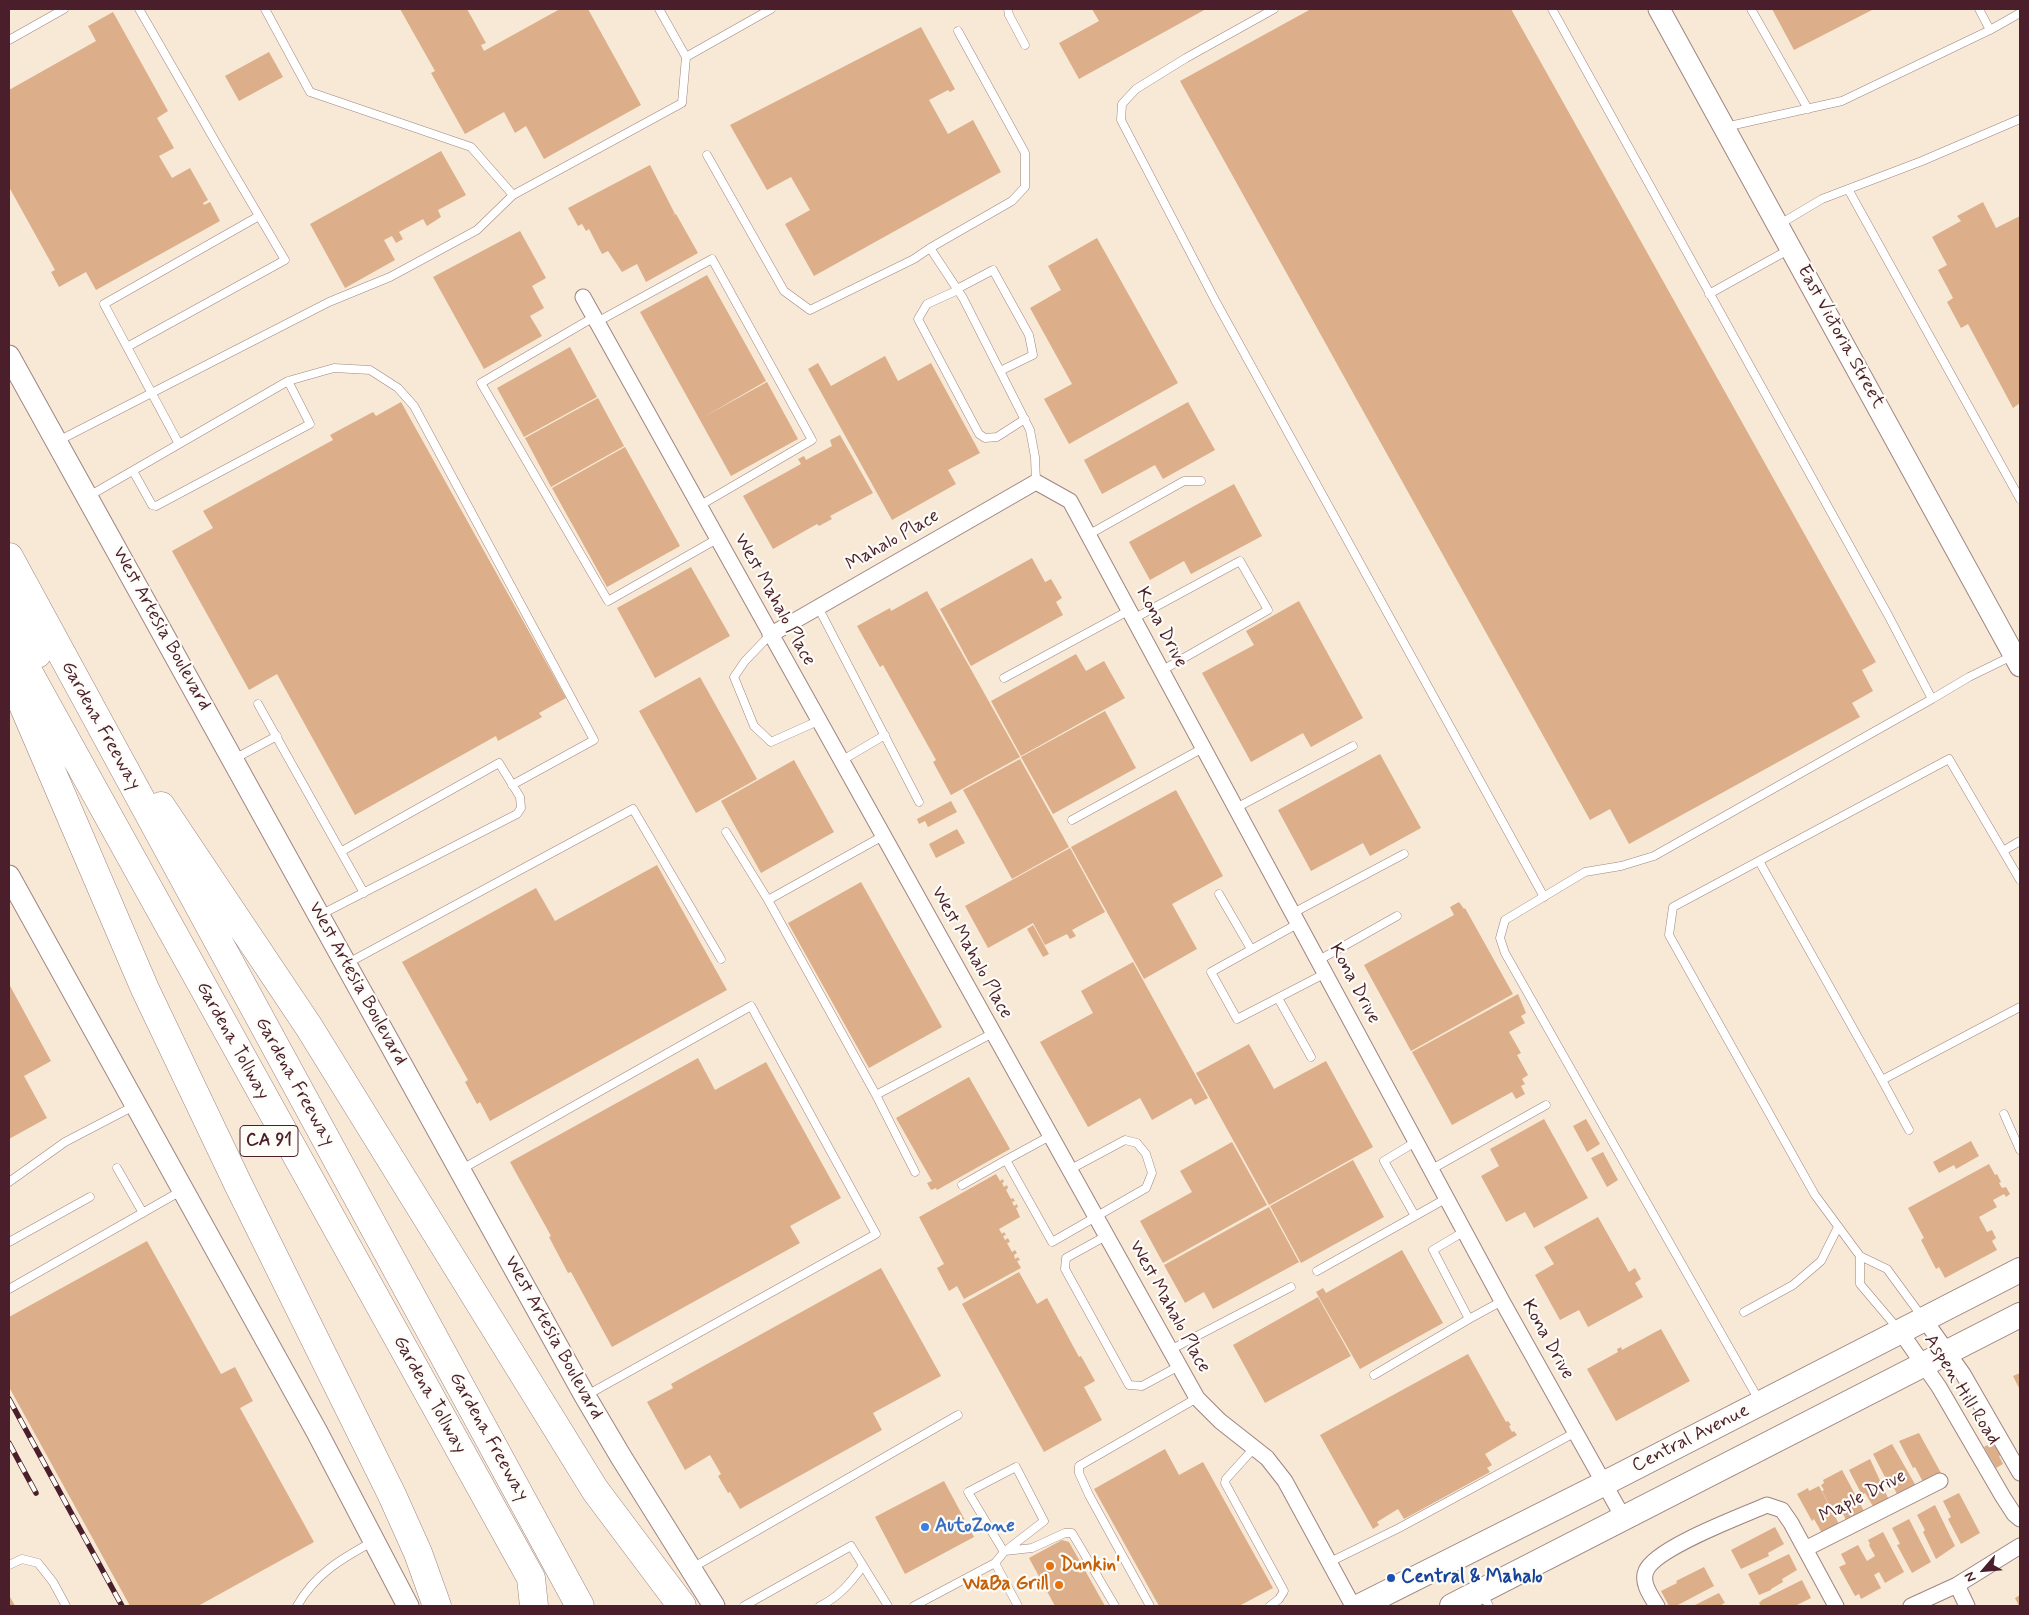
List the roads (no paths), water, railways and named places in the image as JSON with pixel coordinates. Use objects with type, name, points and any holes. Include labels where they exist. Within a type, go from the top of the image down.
[{"type":"highway","name":"Gardena Freeway","points":[[9,557],[580,1606]]},
{"type":"highway","name":"Gardena Tollway","points":[[9,602],[380,1277],[417,1307]]},
{"type":"highway","name":"Gardena Tollway","points":[[9,637],[530,1578],[534,1606]]},
{"type":"highway","points":[[65,663],[309,1026],[595,1490],[682,1606]]},
{"type":"highway","points":[[10,675],[145,989],[238,1184],[392,1495],[418,1553],[437,1606]]},
{"type":"highway","name":"CA 91","points":[[10,675],[451,1469],[524,1606]]},
{"type":"main road","name":"East Victoria Street","points":[[1659,9],[2017,660]]},
{"type":"main road","name":"West Artesia Boulevard","points":[[9,356],[586,1396],[621,1457],[714,1606]]},
{"type":"main road","points":[[9,876],[312,1424],[408,1606]]},
{"type":"main road","name":"Central Avenue","points":[[1360,1606],[1605,1483],[2020,1270]]},
{"type":"main road","points":[[1452,1606],[1485,1599],[1624,1519],[2020,1315]]},
{"type":"street","name":"West Mahalo Place","points":[[583,297],[1196,1398],[1220,1421],[1267,1458],[1285,1481],[1353,1606]]},
{"type":"street","name":"Kona Drive","points":[[1036,482],[1070,501],[1323,966],[1502,1301],[1624,1519]]},
{"type":"street","name":"Mahalo Place","points":[[770,635],[1036,482]]},
{"type":"street","name":"Aspen Hill Road","points":[[1924,1319],[1963,1374],[2020,1474]]},
{"type":"street","name":"Aspen Hill Road","points":[[1900,1332],[1939,1387],[2014,1514],[2020,1519]]},
{"type":"street","points":[[1997,1486],[2020,1474]]},
{"type":"street","name":"Maple Drive","points":[[1805,1549],[1940,1482]]},
{"type":"street","points":[[1657,1606],[1647,1590],[1645,1572],[1653,1560],[1698,1534],[1767,1505],[1782,1510],[1792,1523],[1836,1606]]},
{"type":"street","points":[[1911,1606],[1957,1585],[2020,1546]]},
{"type":"street","points":[[1957,1585],[1967,1606]]},
{"type":"lane","points":[[9,40],[64,9]]},
{"type":"lane","points":[[127,347],[285,260],[139,9]]},
{"type":"lane","points":[[265,9],[310,92],[471,147],[513,195]]},
{"type":"lane","points":[[57,442],[328,302],[390,277],[477,230],[513,195],[682,103],[686,56],[660,9]]},
{"type":"lane","points":[[686,56],[771,9]]},
{"type":"lane","points":[[1008,9],[1009,15],[1025,45]]},
{"type":"lane","points":[[1274,9],[1186,58],[1136,89],[1122,104],[1121,120],[1221,310],[1544,897]]},
{"type":"lane","points":[[1552,9],[1888,615],[1932,699]]},
{"type":"lane","points":[[1751,9],[1808,109]]},
{"type":"lane","points":[[1979,9],[1990,30]]},
{"type":"lane","points":[[1724,127],[1842,101],[1990,30],[2020,13]]},
{"type":"lane","points":[[706,155],[784,291],[810,310],[914,259],[1012,201],[1025,187],[1024,153],[958,30]]},
{"type":"lane","points":[[1778,225],[1822,199],[1922,161],[2020,119]]},
{"type":"lane","points":[[1848,189],[2020,499]]},
{"type":"lane","points":[[179,444],[104,304],[259,216]]},
{"type":"lane","points":[[930,248],[957,290],[1030,430],[1035,457],[1036,482]]},
{"type":"lane","points":[[1709,294],[1791,249]]},
{"type":"lane","points":[[699,506],[812,440],[712,259],[481,383],[608,601],[717,539]]},
{"type":"lane","points":[[1000,371],[1033,355],[1029,336],[993,270],[927,304],[918,319],[979,434],[985,438],[997,437],[1025,419]]},
{"type":"lane","points":[[87,497],[288,381],[334,368],[370,370],[398,388],[414,406],[594,740],[512,784]]},
{"type":"lane","points":[[133,471],[152,505],[156,506],[310,424],[288,381]]},
{"type":"lane","points":[[1088,535],[1184,481],[1201,482]]},
{"type":"lane","points":[[1004,678],[1240,562],[1268,610],[1161,671]]},
{"type":"lane","points":[[818,607],[920,802]]},
{"type":"lane","points":[[770,635],[745,660],[734,677],[754,726],[771,742],[818,721]]},
{"type":"lane","points":[[1760,1403],[1505,952],[1500,938],[1505,920],[1586,872],[1621,866],[1654,856],[1969,677],[2017,660]]},
{"type":"lane","points":[[258,704],[364,892]]},
{"type":"lane","points":[[841,761],[885,735]]},
{"type":"lane","points":[[233,760],[276,736]]},
{"type":"lane","points":[[1236,808],[1353,746]]},
{"type":"lane","points":[[1072,820],[1203,748]]},
{"type":"lane","points":[[1924,1319],[1887,1269],[1860,1256],[1815,1195],[1669,935],[1673,908],[1949,758],[2020,880]]},
{"type":"lane","points":[[319,916],[516,814],[521,808],[520,797],[498,763],[342,851]]},
{"type":"lane","points":[[346,964],[633,809],[721,959]]},
{"type":"lane","points":[[726,832],[768,900],[876,1095],[915,1172]]},
{"type":"lane","points":[[768,900],[883,836]]},
{"type":"lane","points":[[2003,851],[2020,842]]},
{"type":"lane","points":[[1397,916],[1278,998],[1237,1018],[1211,972],[1251,949],[1296,918],[1404,854]]},
{"type":"lane","points":[[1759,861],[1909,1130]]},
{"type":"lane","points":[[1219,894],[1251,949]]},
{"type":"lane","points":[[1278,998],[1310,1057]]},
{"type":"lane","points":[[460,1170],[751,1006],[876,1234],[586,1396]]},
{"type":"lane","points":[[1882,1080],[2020,1007]]},
{"type":"lane","points":[[876,1095],[993,1033]]},
{"type":"lane","points":[[9,1182],[65,1142],[136,1105]]},
{"type":"lane","points":[[1432,1169],[1546,1105]]},
{"type":"lane","points":[[2004,1114],[2020,1150]]},
{"type":"lane","points":[[962,1185],[1050,1136]]},
{"type":"lane","points":[[1006,1160],[1052,1242],[1146,1188],[1152,1173],[1146,1154],[1136,1143],[1125,1140],[1069,1170]]},
{"type":"lane","points":[[1415,1216],[1384,1161],[1417,1142]]},
{"type":"lane","points":[[117,1168],[143,1213]]},
{"type":"lane","points":[[9,1289],[183,1190]]},
{"type":"lane","points":[[9,1242],[90,1197]]},
{"type":"lane","points":[[1317,1271],[1447,1198]]},
{"type":"lane","points":[[1744,1312],[1793,1285],[1821,1261],[1838,1227]]},
{"type":"lane","points":[[1465,1231],[1433,1250],[1470,1320]]},
{"type":"lane","points":[[1106,1236],[1066,1258],[1065,1269],[1129,1385],[1142,1386],[1179,1366]]},
{"type":"lane","points":[[1860,1256],[1860,1284],[1900,1332]]},
{"type":"lane","points":[[1170,1350],[1291,1287]]},
{"type":"lane","points":[[1374,1375],[1502,1301]]},
{"type":"lane","points":[[1150,1606],[1079,1473],[1079,1466],[1196,1398]]},
{"type":"lane","points":[[690,1569],[958,1415]]},
{"type":"lane","points":[[1330,1562],[1425,1515],[1576,1432]]},
{"type":"lane","points":[[1255,1447],[1226,1479],[1225,1483],[1284,1591],[1279,1599],[1270,1606]]},
{"type":"lane","points":[[914,1606],[995,1562],[1004,1552],[1044,1521],[1016,1467],[968,1492],[1004,1552]]},
{"type":"lane","points":[[1004,1552],[1032,1548],[1065,1533],[1072,1533],[1115,1606]]},
{"type":"lane","points":[[297,1606],[305,1592],[335,1563],[374,1541]]},
{"type":"lane","points":[[744,1606],[851,1546],[888,1606]]},
{"type":"lane","points":[[9,1566],[22,1559],[38,1563],[53,1582],[66,1606]]},
{"type":"lane","points":[[995,1562],[1018,1606]]},
{"type":"lane","points":[[820,1606],[830,1602],[848,1586],[863,1566]]},
{"type":"railway","points":[[9,1399],[122,1606]]},
{"type":"railway","points":[[9,1443],[36,1493]]},
{"type":"place","name":"AutoZone","points":[[925,1527]]},
{"type":"place","name":"Dunkin'","points":[[1050,1566]]},
{"type":"place","name":"Central & Mahalo","points":[[1391,1578]]},
{"type":"place","name":"WaBa Grill","points":[[1059,1585]]}]
